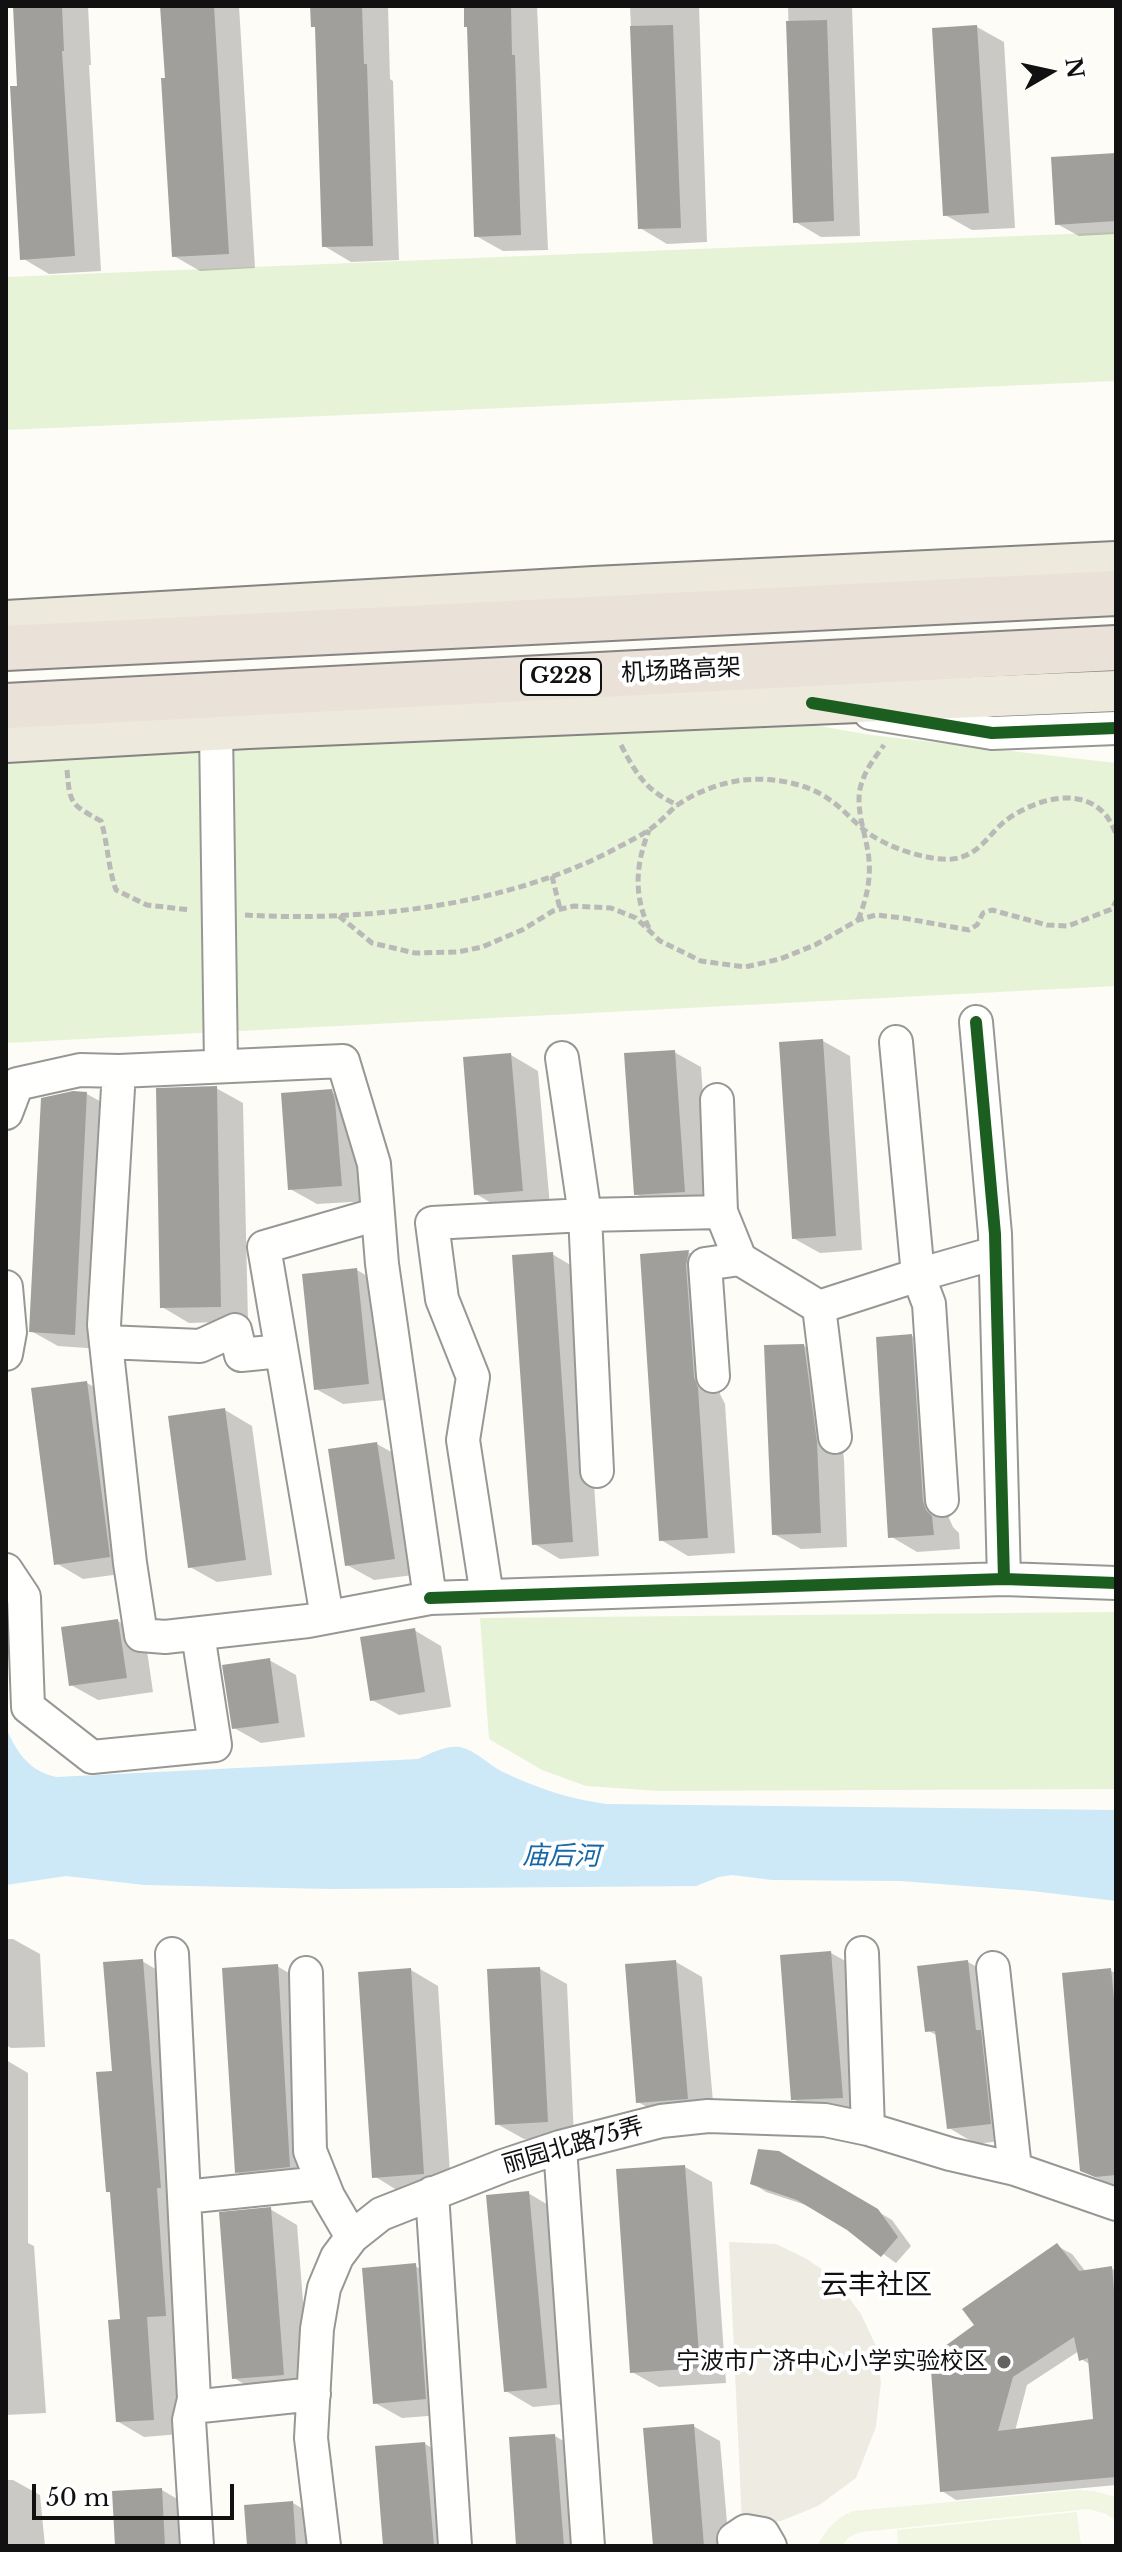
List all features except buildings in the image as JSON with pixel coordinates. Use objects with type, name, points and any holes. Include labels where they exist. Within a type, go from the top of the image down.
[{"type":"highway","points":[[6,648],[1116,593]]},
{"type":"highway","name":"机场路高架","points":[[6,706],[1116,648]]},
{"type":"main road","points":[[6,621],[594,587],[1116,562]]},
{"type":"main road","points":[[6,742],[1116,691]]},
{"type":"street","points":[[812,703],[992,733],[1116,728]]},
{"type":"street","points":[[216,730],[221,1064]]},
{"type":"street","points":[[976,1022],[995,1253],[1004,1579]]},
{"type":"street","points":[[896,1042],[918,1275],[929,1304],[942,1500]]},
{"type":"street","points":[[562,1058],[585,1215],[597,1471]]},
{"type":"street","points":[[6,1113],[17,1084],[80,1070],[343,1061],[374,1164],[382,1264],[430,1598]]},
{"type":"street","points":[[119,1071],[104,1325],[141,1635],[165,1637],[198,1634],[327,1617],[430,1598],[1004,1579],[1116,1583]]},
{"type":"street","points":[[717,1100],[721,1212],[740,1259],[819,1307],[995,1253]]},
{"type":"street","points":[[487,1596],[463,1440],[473,1377],[442,1299],[432,1223],[721,1212]]},
{"type":"street","points":[[327,1617],[264,1247],[378,1214]]},
{"type":"street","points":[[713,1376],[705,1264],[740,1259]]},
{"type":"street","points":[[6,1287],[10,1332],[6,1354]]},
{"type":"street","points":[[819,1307],[835,1437]]},
{"type":"street","points":[[106,1342],[200,1346],[235,1330],[241,1355],[281,1351]]},
{"type":"street","points":[[6,1570],[24,1597],[28,1707],[92,1757],[215,1745],[198,1634]]},
{"type":"street","points":[[862,1953],[868,2129]]},
{"type":"street","points":[[172,1954],[194,2399],[189,2420],[197,2546]]},
{"type":"street","points":[[993,1968],[1015,2169]]},
{"type":"street","points":[[306,1973],[310,2151],[322,2183],[352,2237]]},
{"type":"street","name":"丽园北路75弄","points":[[324,2546],[311,2438],[317,2329],[324,2288],[337,2257],[352,2237],[381,2214],[560,2147],[661,2121],[708,2116],[825,2120],[868,2129],[950,2154],[1015,2169],[1116,2204]]},
{"type":"street","points":[[560,2147],[588,2546]]},
{"type":"street","points":[[184,2197],[322,2183]]},
{"type":"street","points":[[432,2193],[455,2546]]},
{"type":"street","points":[[192,2407],[314,2394]]},
{"type":"street","points":[[735,2546],[734,2539],[746,2531],[763,2534],[770,2546]]},
{"type":"path","points":[[858,920],[869,889],[868,854],[859,792],[868,766],[887,741]]},
{"type":"path","points":[[621,745],[635,773],[660,797],[678,805]]},
{"type":"path","points":[[66,769],[69,797],[101,821],[107,841],[109,871],[116,890],[147,905],[276,917],[404,911],[475,898],[552,876],[609,852],[650,829],[678,805],[713,786],[745,780],[801,785],[829,799],[863,830],[886,844],[913,854],[952,859],[979,849],[1003,823],[1026,806],[1064,798],[1085,799],[1105,814],[1116,834]]},
{"type":"path","points":[[650,829],[641,850],[637,873],[638,897],[651,932]]},
{"type":"path","points":[[552,876],[560,909]]},
{"type":"path","points":[[338,916],[372,943],[415,953],[458,952],[482,947],[560,909],[574,906],[611,908],[636,918],[660,941],[701,961],[745,967],[803,950],[858,920],[876,915],[969,930],[977,925],[983,913],[992,910],[1047,925],[1068,926],[1112,909],[1116,901]]},
{"type":"green space","points":[[1116,232],[1116,381],[6,430],[6,277]]},
{"type":"green space","points":[[791,721],[871,735],[1116,763],[1116,986],[6,1043],[6,758]]},
{"type":"green space","points":[[1116,1612],[1116,1789],[660,1791],[586,1786],[542,1770],[489,1739],[480,1618]]},
{"type":"green space","points":[[1079,2490],[1116,2497],[1116,2521],[1089,2509],[860,2532],[849,2537],[842,2546],[817,2546],[832,2525],[854,2511]]},
{"type":"green space","points":[[1077,2512],[1081,2546],[898,2546],[897,2530]]},
{"type":"shaded area","points":[[729,2242],[776,2244],[807,2259],[834,2278],[861,2314],[875,2344],[881,2382],[876,2427],[856,2478],[818,2506],[781,2521],[742,2523]]},
{"type":"water","name":"庙后河","points":[[6,1728],[15,1746],[32,1766],[57,1777],[418,1759],[439,1750],[460,1747],[503,1772],[541,1788],[606,1804],[1116,1810],[1116,1901],[900,1881],[772,1880],[732,1875],[696,1886],[332,1889],[144,1885],[66,1876],[6,1885]]},
{"type":"cycle path","points":[[812,703],[992,733],[1116,728]]},
{"type":"cycle path","points":[[976,1022],[995,1234],[1004,1579]]},
{"type":"cycle path","points":[[430,1598],[1004,1579],[1116,1583]]},
{"type":"place","name":"宁波市广济中心小学实验校区","points":[[1004,2362]]},
{"type":"district","name":"云丰社区","points":[[876,2286]]}]
